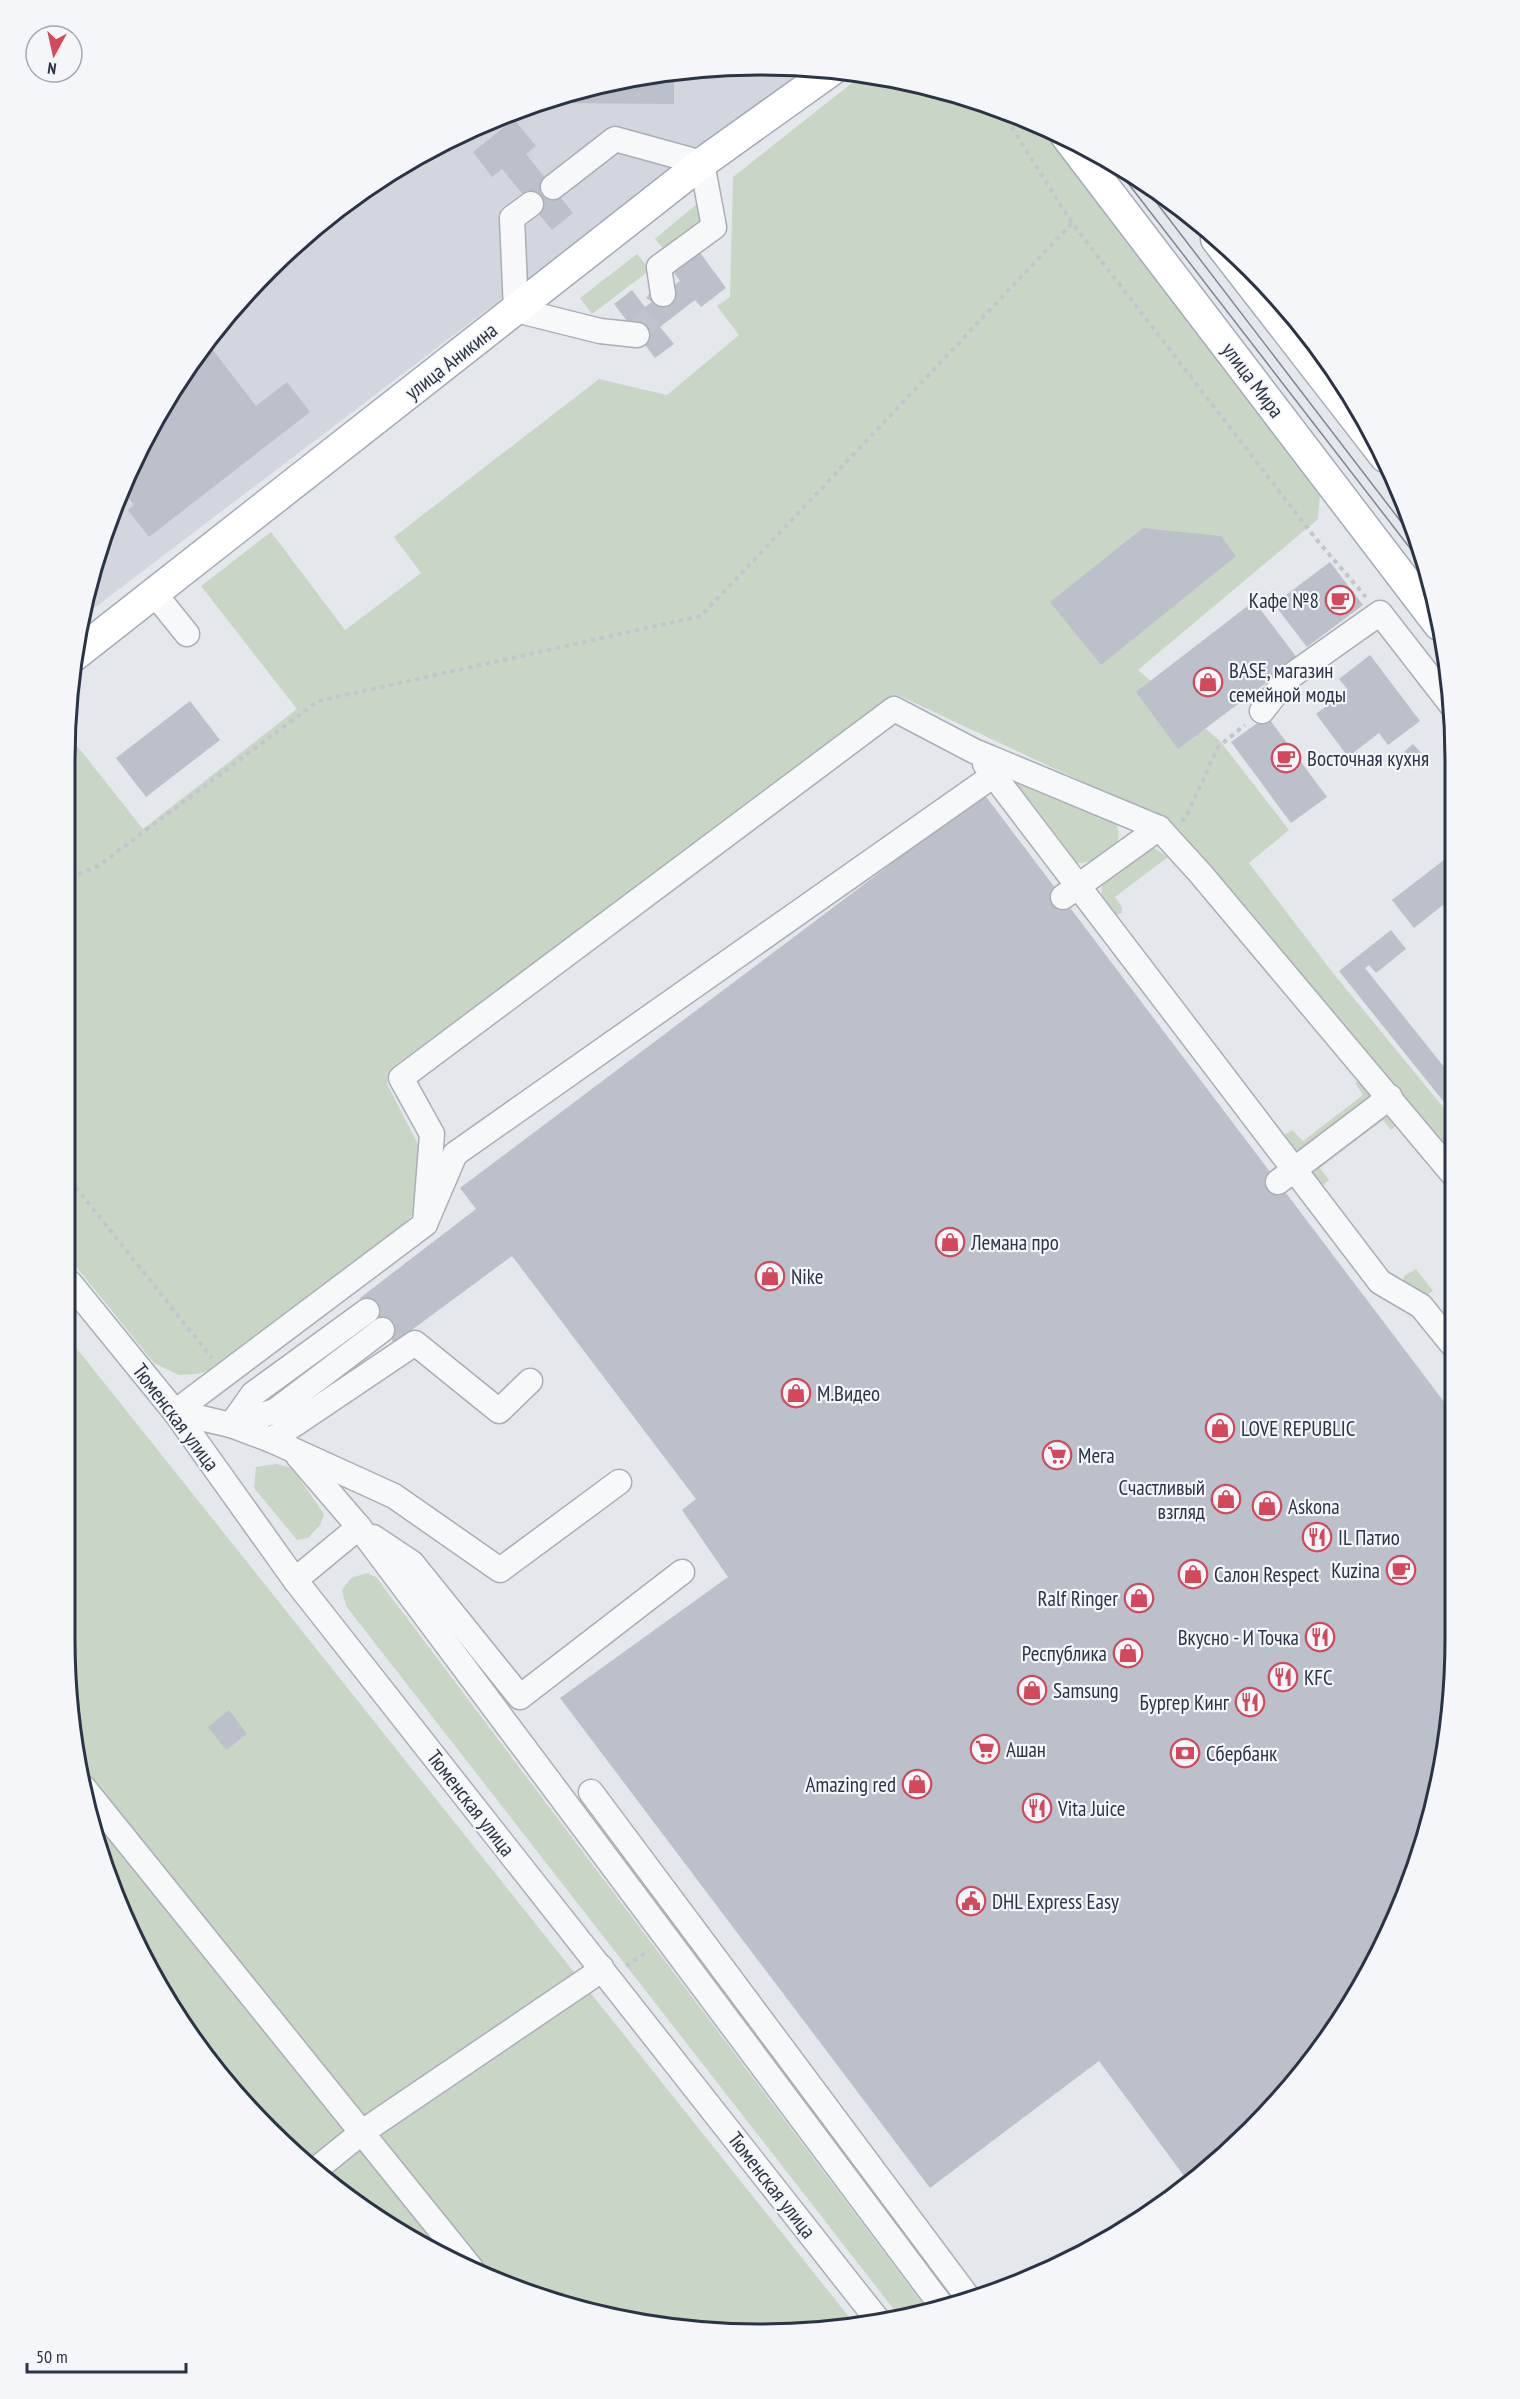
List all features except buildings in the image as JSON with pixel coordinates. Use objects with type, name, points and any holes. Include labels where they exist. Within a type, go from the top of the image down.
[{"type":"main road","name":"улица Аникина","points":[[85,648],[702,164],[821,78]]},
{"type":"main road","name":"улица Мира","points":[[1081,155],[1429,611]]},
{"type":"main road","points":[[1247,280],[1347,408]]},
{"type":"street","points":[[553,187],[615,139],[702,164],[714,227],[659,267],[663,294]]},
{"type":"street","points":[[531,204],[512,218],[516,310],[600,331],[638,335]]},
{"type":"street","points":[[154,593],[187,634]]},
{"type":"street","points":[[1262,711],[1288,678],[1380,614],[1441,692]]},
{"type":"street","points":[[425,1224],[432,1134],[401,1078],[894,709],[974,751],[1159,828],[1445,1164]]},
{"type":"street","points":[[974,751],[994,775],[1070,892],[1286,1176],[1380,1282],[1421,1306],[1445,1336]]},
{"type":"street","points":[[175,1413],[425,1224],[455,1154],[858,880],[994,775]]},
{"type":"street","points":[[1070,892],[1159,828]]},
{"type":"street","points":[[1286,1176],[1390,1097]]},
{"type":"street","name":"Тюменская улица","points":[[75,1289],[175,1413],[295,1580],[874,2314]]},
{"type":"street","points":[[231,1425],[253,1394],[367,1311]]},
{"type":"street","points":[[231,1425],[275,1411],[382,1330]]},
{"type":"street","points":[[271,1440],[415,1343],[499,1411],[530,1380]]},
{"type":"street","points":[[175,1413],[231,1425],[271,1440],[394,1496],[500,1570],[619,1482]]},
{"type":"street","points":[[293,1450],[359,1527],[938,2301]]},
{"type":"street","points":[[295,1580],[359,1527]]},
{"type":"street","points":[[359,1527],[412,1563],[520,1697],[682,1572]]},
{"type":"street","points":[[591,1792],[965,2293]]},
{"type":"street","points":[[95,1801],[460,2254]]},
{"type":"street","points":[[322,2165],[362,2133],[591,1977],[605,1972]]},
{"type":"path","points":[[1008,122],[1072,223],[1316,539],[1380,614]]},
{"type":"path","points":[[75,876],[98,866],[318,701],[701,616],[1072,223]]},
{"type":"path","points":[[1185,819],[1218,747],[1262,711]]},
{"type":"path","points":[[75,1186],[226,1374]]},
{"type":"path","points":[[605,1972],[666,1938]]},
{"type":"shaded area","points":[[715,76],[795,76],[92,610],[111,540],[127,498],[167,417],[190,379],[245,308],[308,245],[343,217],[379,190],[457,146],[540,111],[626,88],[671,81]]},
{"type":"green space","points":[[854,82],[937,98],[980,111],[1050,140],[1320,493],[1318,519],[1138,670],[1220,741],[1289,830],[1249,863],[1333,973],[1445,1109],[1445,1147],[1130,804],[900,696],[894,697],[394,1066],[388,1073],[387,1084],[422,1152],[424,1176],[412,1215],[401,1228],[221,1367],[197,1374],[179,1375],[154,1363],[75,1265],[75,744],[143,829],[297,709],[201,586],[271,532],[345,630],[421,573],[394,537],[599,379],[667,395],[739,335],[717,306],[730,297],[733,177]]},
{"type":"green space","points":[[698,203],[709,216],[666,252],[655,239]]},
{"type":"green space","points":[[637,254],[650,270],[592,314],[580,298]]},
{"type":"green space","points":[[1011,776],[1114,820],[1119,834],[1115,844],[1105,853],[1091,860],[1073,862],[1013,787]]},
{"type":"green space","points":[[1154,848],[1168,857],[1115,897],[1122,907],[1122,913],[1113,916],[1101,901],[1102,885],[1143,852]]},
{"type":"green space","points":[[1359,1080],[1371,1095],[1370,1101],[1298,1151],[1290,1149],[1281,1137],[1292,1130],[1303,1141],[1363,1095],[1355,1083]]},
{"type":"green space","points":[[1385,1115],[1397,1125],[1391,1130],[1383,1120],[1320,1168],[1329,1180],[1320,1188],[1311,1172],[1313,1168]]},
{"type":"green space","points":[[1416,1269],[1433,1291],[1427,1295],[1403,1282],[1404,1276]]},
{"type":"green space","points":[[75,1346],[850,2318],[805,2323],[760,2324],[715,2323],[671,2318],[583,2301],[498,2272],[417,2232],[379,2209],[343,2182],[308,2154],[276,2123],[245,2091],[217,2056],[190,2020],[167,1981],[127,1901],[111,1859],[88,1773],[76,1684]]},
{"type":"green space","points":[[276,1464],[292,1468],[324,1514],[320,1525],[308,1538],[297,1540],[254,1488],[256,1467]]},
{"type":"green space","points":[[367,1573],[376,1577],[923,2304],[895,2311],[346,1606],[342,1590],[351,1578]]},
{"type":"tunnel","points":[[637,335],[663,294]]},
{"type":"tram line","points":[[1127,181],[1412,551]]},
{"type":"tram line","points":[[1155,200],[1403,525]]},
{"type":"place","name":"Кафе №8","points":[[1340,600]]},
{"type":"place","name":"BASE, магазин семейной моды","points":[[1208,682]]},
{"type":"place","name":"Восточная кухня","points":[[1286,758]]},
{"type":"place","name":"Лемана про","points":[[950,1242]]},
{"type":"place","name":"Nike","points":[[770,1276]]},
{"type":"place","name":"М.Видео","points":[[796,1393]]},
{"type":"place","name":"LOVE REPUBLIC","points":[[1220,1428]]},
{"type":"place","name":"Мега","points":[[1057,1455]]},
{"type":"place","name":"Счастливый взгляд","points":[[1226,1499]]},
{"type":"place","name":"Askona","points":[[1267,1506]]},
{"type":"place","name":"IL Патио","points":[[1317,1537]]},
{"type":"place","name":"Kuzina","points":[[1401,1570]]},
{"type":"place","name":"Салон Respect","points":[[1193,1574]]},
{"type":"place","name":"Ralf Ringer","points":[[1139,1598]]},
{"type":"place","name":"Вкусно - И Точка","points":[[1320,1637]]},
{"type":"place","name":"Республика","points":[[1128,1653]]},
{"type":"place","name":"KFC","points":[[1283,1677]]},
{"type":"place","name":"Samsung","points":[[1032,1690]]},
{"type":"place","name":"Бургер Кинг","points":[[1250,1702]]},
{"type":"place","name":"Ашан","points":[[985,1749]]},
{"type":"place","name":"Сбербанк","points":[[1185,1753]]},
{"type":"place","name":"Amazing red","points":[[917,1784]]},
{"type":"place","name":"Vita Juice","points":[[1037,1808]]},
{"type":"place","name":"DHL Express Easy","points":[[971,1901]]}]
